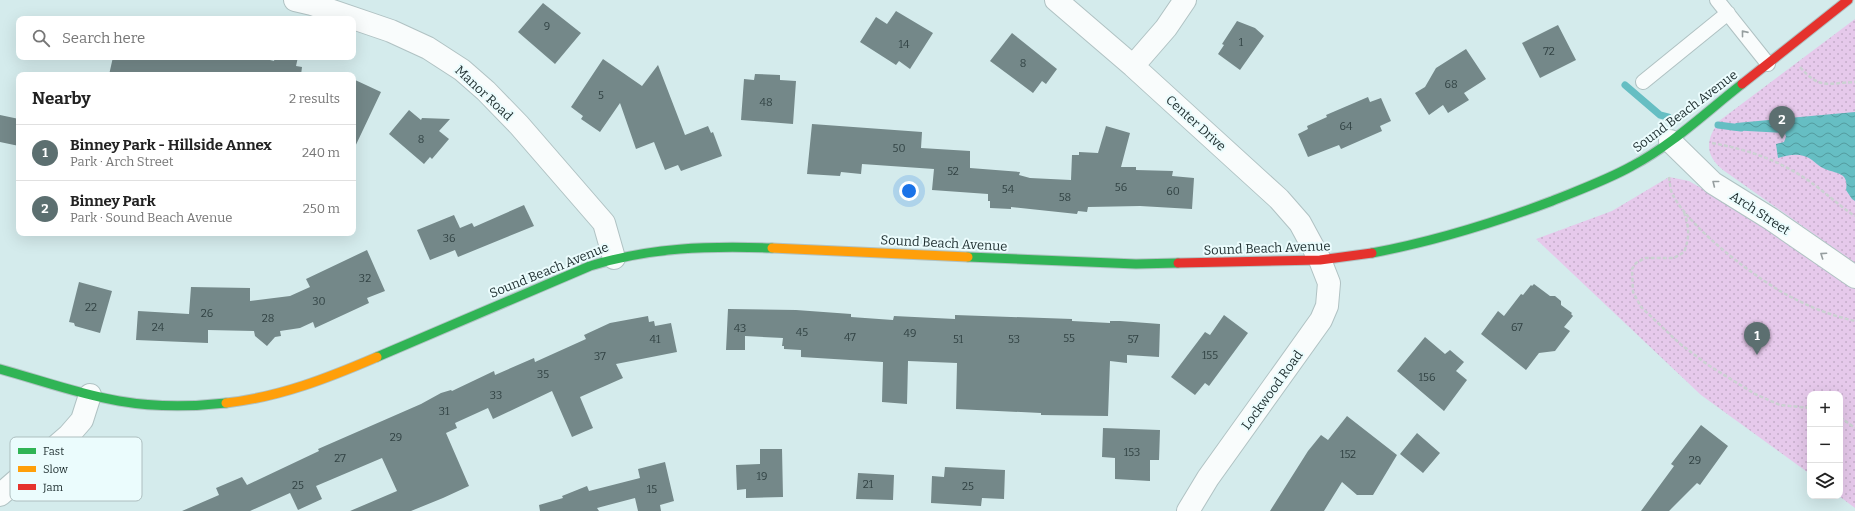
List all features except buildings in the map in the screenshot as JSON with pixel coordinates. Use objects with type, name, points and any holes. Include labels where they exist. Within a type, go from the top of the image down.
[{"type":"street","name":"Manor Road","points":[[295,0],[347,16]]},
{"type":"street","name":"Center Drive","points":[[1056,0],[1132,66],[1279,199],[1300,223],[1320,260]]},
{"type":"street","points":[[1132,66],[1166,28],[1185,0]]},
{"type":"street","name":"Sound Beach Avenue","points":[[0,369],[90,395],[136,404],[180,407],[235,403],[268,397],[320,381],[507,300],[614,258],[653,250],[719,246],[1136,264],[1320,260],[1382,252],[1474,229],[1555,200],[1633,166],[1670,141],[1848,0]]},
{"type":"street","name":"Manor Road","points":[[356,19],[391,31],[428,48],[462,70],[486,91],[519,125],[604,223],[614,258]]},
{"type":"street","name":"Arch Street","points":[[1670,141],[1713,183],[1771,219],[1855,277]]},
{"type":"street","name":"Lockwood Road","points":[[1188,511],[1208,478],[1321,320],[1327,306],[1329,283],[1320,260]]},
{"type":"street","points":[[67,437],[82,420],[90,395]]},
{"type":"street","points":[[0,494],[10,485]]},
{"type":"lane","points":[[1717,0],[1768,64]]},
{"type":"lane","points":[[1643,82],[1728,13]]},
{"type":"path","points":[[1799,65],[1809,77],[1820,84],[1855,82]]},
{"type":"path","points":[[1712,143],[1761,155],[1795,172],[1855,216]]},
{"type":"path","points":[[1669,177],[1672,194],[1684,212],[1720,247],[1750,271],[1793,299],[1820,311],[1855,321]]},
{"type":"path","points":[[1684,212],[1688,225],[1689,236],[1684,252],[1674,258],[1646,258],[1636,263],[1632,269],[1633,292],[1641,307],[1679,343],[1708,365],[1755,394],[1780,405],[1807,408]]},
{"type":"path","points":[[1843,419],[1855,428]]},
{"type":"shaded area","points":[[1855,19],[1855,263],[1723,170],[1713,158],[1709,147],[1711,134],[1719,121]]},
{"type":"shaded area","points":[[1669,177],[1689,181],[1769,228],[1855,288],[1855,508],[1843,499],[1843,391],[1807,391],[1807,472],[1701,395],[1536,239],[1612,211]]},
{"type":"water","points":[[1855,112],[1855,201],[1846,190],[1846,180],[1841,175],[1823,168],[1808,157],[1791,155],[1778,158],[1776,144],[1784,142],[1786,137],[1785,133],[1729,130],[1736,123]]},
{"type":"waterway","points":[[1625,85],[1660,115],[1668,117]]},
{"type":"waterway","points":[[1718,125],[1741,128]]},
{"type":"traffic: fast","points":[[1372,253],[1419,243],[1507,217],[1552,201],[1613,176],[1647,158],[1688,128],[1742,84]]},
{"type":"traffic: fast","points":[[377,357],[590,266],[658,251],[725,247],[772,248]]},
{"type":"traffic: fast","points":[[968,257],[1136,264],[1178,263]]},
{"type":"traffic: fast","points":[[0,369],[74,391],[119,401],[172,406],[226,403]]},
{"type":"traffic: slow","points":[[772,248],[968,257]]},
{"type":"traffic: slow","points":[[226,403],[265,396],[303,386],[377,357]]},
{"type":"traffic: jam","points":[[1742,84],[1848,0]]},
{"type":"traffic: jam","points":[[1178,263],[1320,260],[1372,253]]},
{"type":"place","name":"Binney Park","points":[[1782,139]]},
{"type":"place","name":"Binney Park - Hillside Annex","points":[[1757,355]]}]
